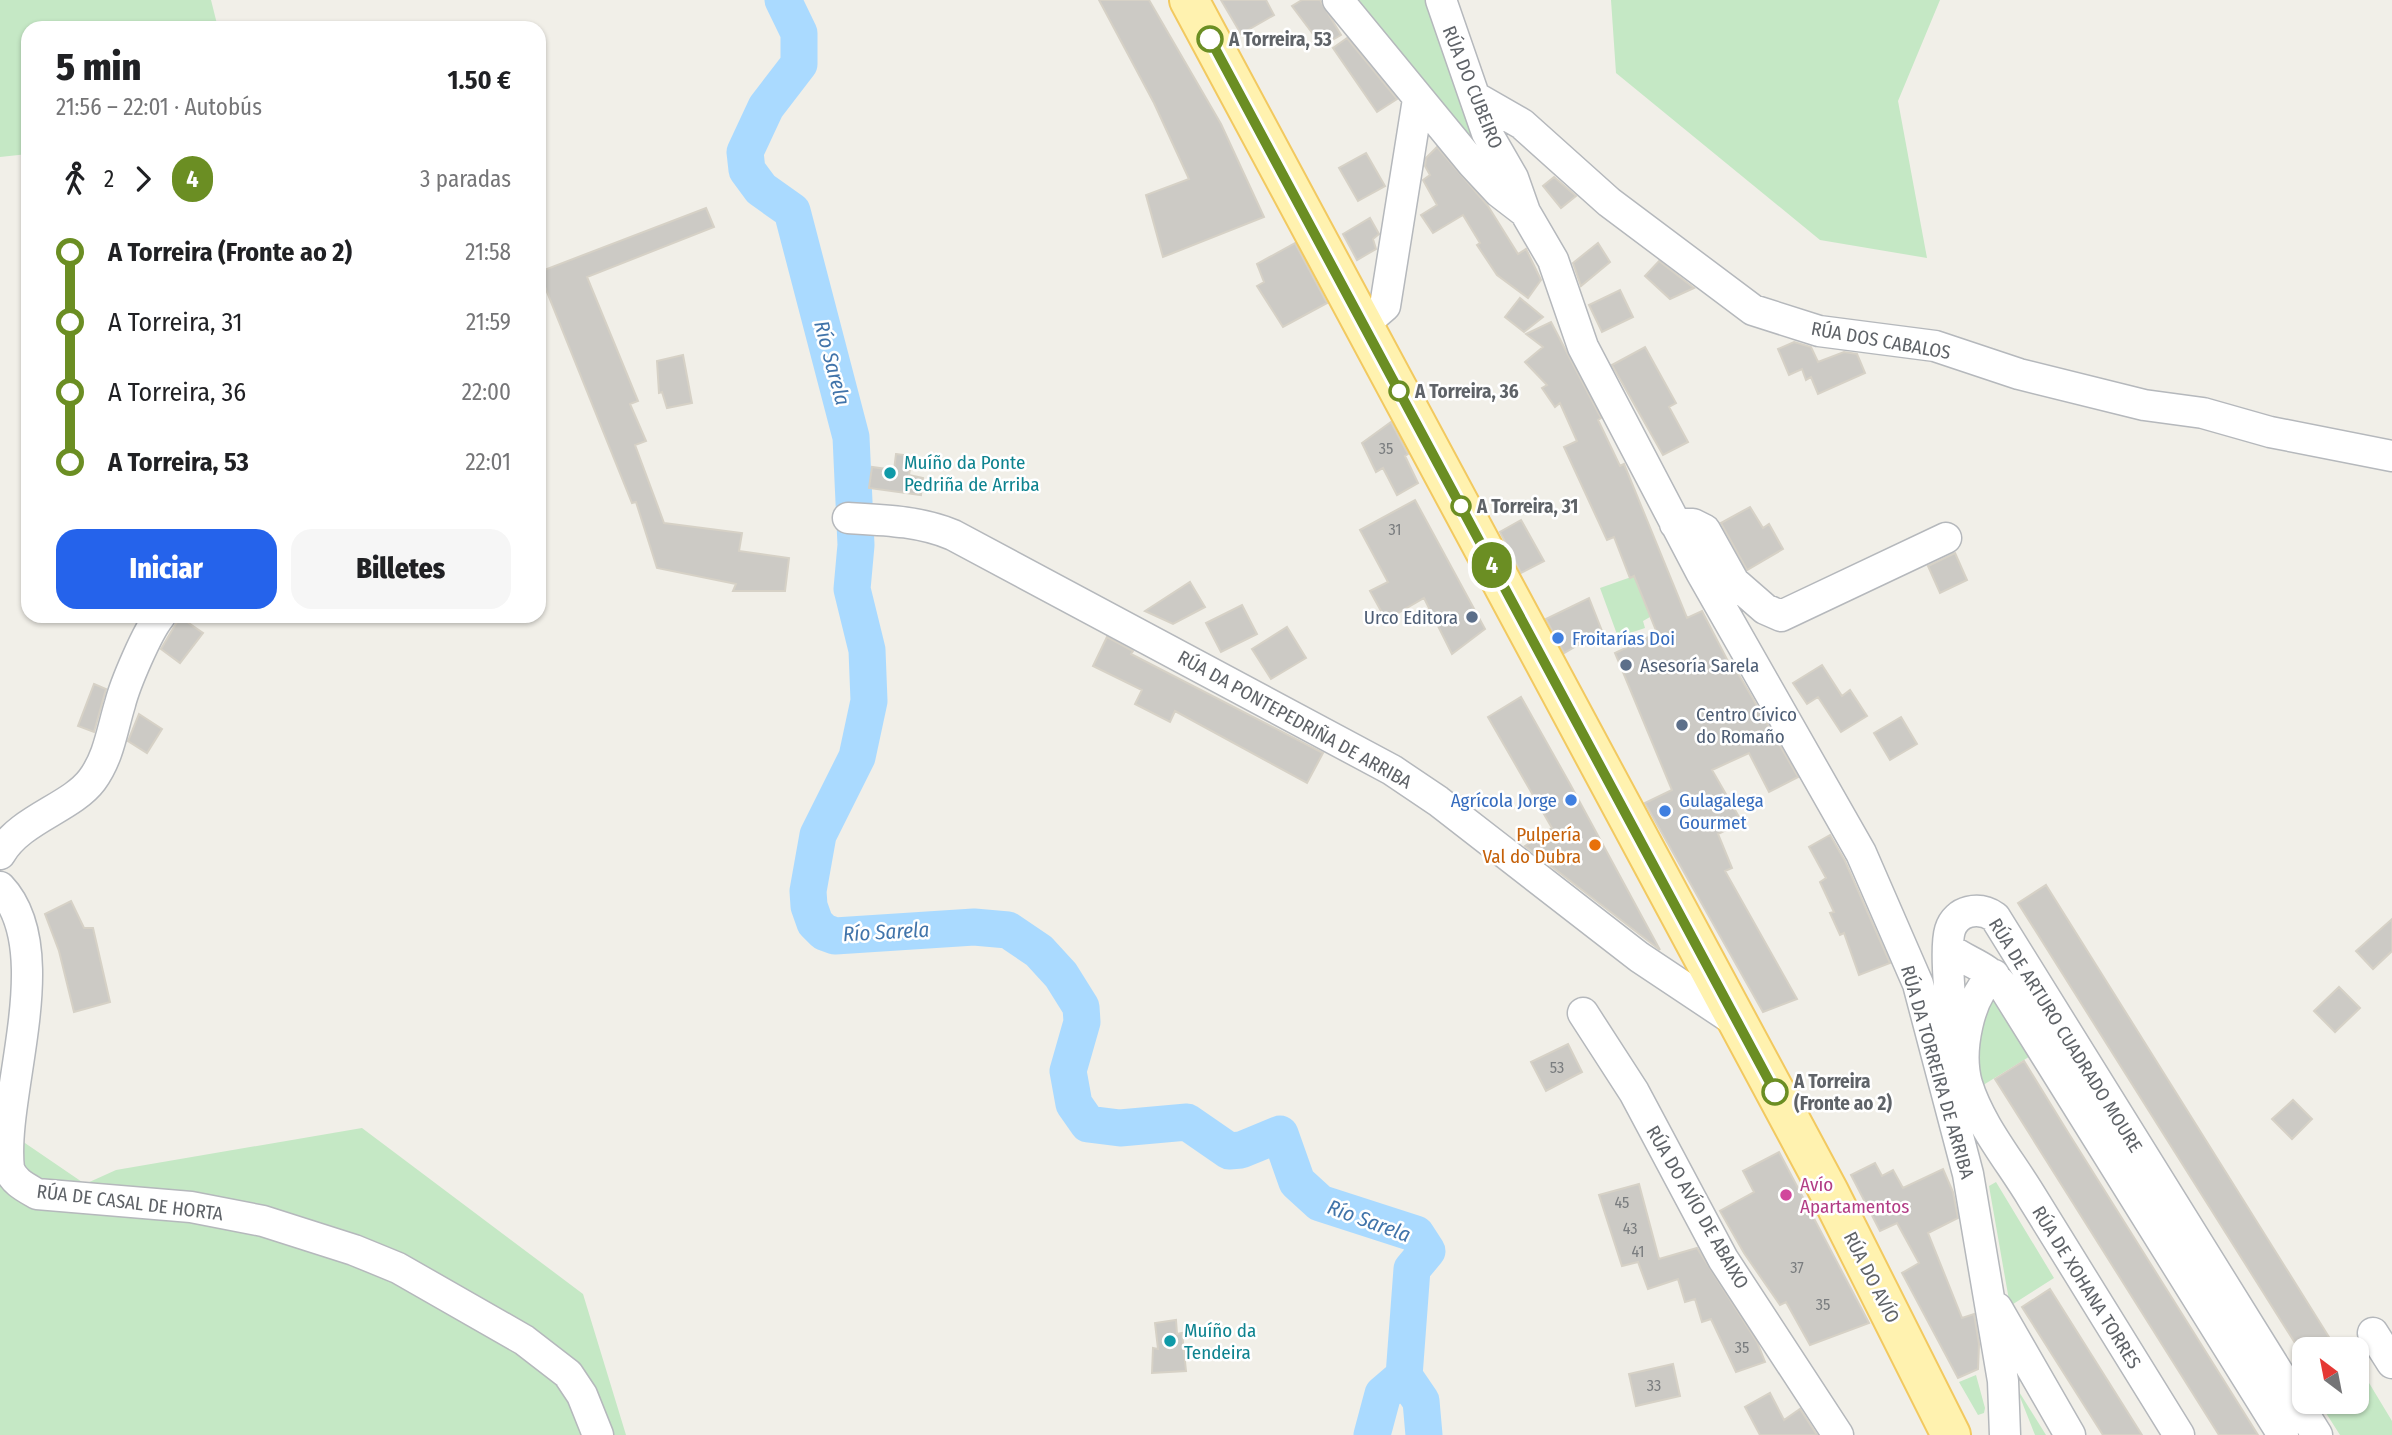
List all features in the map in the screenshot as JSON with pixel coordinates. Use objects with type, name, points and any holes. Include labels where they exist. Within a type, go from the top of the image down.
[{"type":"main road","name":"RÚA DO AVÍO","points":[[1189,0],[1738,1023],[1927,1382],[1951,1435]]},
{"type":"main road","name":"RÚA DO AVÍO","points":[[1927,1382],[1969,1435]]},
{"type":"street","name":"RÚA DA TORREIRA DE ARRIBA","points":[[1338,0],[1418,99],[1499,192],[1525,212],[1553,260],[1583,347],[1675,524],[1861,853],[1918,984],[1960,1107],[1968,1174],[2003,1378],[2005,1435]]},
{"type":"street","name":"RÚA DO CUBEIRO","points":[[1440,0],[1487,133],[1513,178],[1525,212]]},
{"type":"street","name":"RÚA DOS CABALOS","points":[[1475,97],[1522,124],[1609,202],[1753,310],[1819,331],[1935,346],[2020,374],[2144,405],[2203,414],[2270,432],[2392,456]]},
{"type":"street","points":[[1363,325],[1385,306],[1388,296],[1418,99]]},
{"type":"street","name":"RÚA DA PONTEPEDRIÑA DE ARRIBA","points":[[848,518],[890,520],[934,527],[1392,770],[1438,802],[1639,957],[1738,1023]]},
{"type":"street","points":[[1675,524],[1693,524],[1705,530],[1734,582],[1765,609],[1781,616],[1946,538]]},
{"type":"street","points":[[0,854],[15,836],[90,783],[101,767],[120,700],[145,639],[155,623]]},
{"type":"street","name":"RÚA DE CASAL DE HORTA","points":[[0,887],[10,898],[18,919],[23,945],[5,1116],[4,1152],[10,1171],[19,1185],[37,1194],[191,1207],[263,1221],[354,1250],[398,1268],[524,1340],[568,1374],[582,1395],[598,1435]]},
{"type":"street","name":"RÚA DE ARTURO CUADRADO MOURE","points":[[2283,1435],[2095,1130],[1994,975],[1948,948],[1951,929],[1959,917],[1977,911],[1994,917],[2317,1435]]},
{"type":"street","points":[[1948,948],[1960,1107]]},
{"type":"street","name":"RÚA DE XOHANA TORRES","points":[[1994,975],[1980,990],[1970,1017],[1964,1055],[1967,1082],[1960,1107],[1995,1139],[2179,1435]]},
{"type":"street","name":"RÚA DO AVÍO DE ABAIXO","points":[[1583,1013],[1634,1092],[1724,1259],[1838,1435]]},
{"type":"street","points":[[1968,1174],[1995,1139]]},
{"type":"street","points":[[1989,1295],[2070,1435]]},
{"type":"street","points":[[2373,1332],[2392,1363]]},
{"type":"street","points":[[2003,1378],[2010,1368],[2020,1368],[2037,1381]]},
{"type":"street","name":"RÚA DA TORREIRA DE ARRIBA","points":[[2003,1378],[2025,1435]]},
{"type":"green space","points":[[0,0],[211,0],[216,21],[21,21],[21,155],[0,157]]},
{"type":"green space","points":[[1359,0],[1430,0],[1497,174]]},
{"type":"green space","points":[[1611,0],[1940,0],[1898,101],[1927,258],[1820,240],[1616,73]]},
{"type":"green space","points":[[1634,576],[1650,617],[1643,621],[1645,628],[1618,637],[1600,588]]},
{"type":"green space","points":[[1994,1000],[2032,1055],[1980,1087],[1975,1072],[1986,1007]]},
{"type":"green space","points":[[0,1126],[85,1184],[116,1170],[362,1128],[583,1294],[626,1435],[0,1435],[0,1186],[103,1187],[0,1183]]},
{"type":"green space","points":[[1996,1182],[2054,1278],[2010,1306],[1989,1186]]},
{"type":"green space","points":[[1976,1375],[1985,1408],[1984,1413],[1978,1415],[1959,1382]]},
{"type":"green space","points":[[2370,1385],[2392,1421],[2392,1435],[2340,1435],[2327,1414],[2370,1414]]},
{"type":"green space","points":[[2016,1387],[2046,1435],[2035,1435]]},
{"type":"building","points":[[1099,0],[1149,0],[1221,124],[1264,217],[1163,257],[1146,195],[1189,179],[1154,103]]},
{"type":"building","points":[[1221,0],[1266,0],[1274,15],[1241,34]]},
{"type":"building","points":[[1302,0],[1320,0],[1341,35],[1322,46],[1292,6]]},
{"type":"building","points":[[1347,38],[1397,99],[1377,112],[1333,48]]},
{"type":"building","points":[[1437,147],[1488,206],[1518,254],[1526,249],[1541,280],[1528,298],[1497,275],[1477,245],[1480,243],[1463,215],[1433,233],[1421,215],[1437,205],[1423,180],[1430,175],[1425,166],[1426,158]]},
{"type":"building","points":[[1366,153],[1385,186],[1358,201],[1339,168]]},
{"type":"building","points":[[1554,177],[1576,196],[1561,208],[1543,186]]},
{"type":"building","points":[[706,208],[714,227],[587,277],[638,401],[630,404],[646,441],[635,445],[664,523],[742,533],[739,551],[789,558],[785,591],[733,591],[736,584],[657,568],[636,502],[632,503],[546,289],[546,269]]},
{"type":"building","points":[[1370,218],[1379,234],[1373,239],[1376,249],[1357,260],[1343,234]]},
{"type":"building","points":[[1295,243],[1327,303],[1283,327],[1257,286],[1264,282],[1257,264]]},
{"type":"building","points":[[1598,243],[1610,262],[1581,286],[1573,263]]},
{"type":"building","points":[[1659,261],[1694,288],[1670,299],[1645,276]]},
{"type":"building","points":[[1620,290],[1633,317],[1602,332],[1589,305]]},
{"type":"building","points":[[1520,298],[1543,317],[1524,332],[1505,317]]},
{"type":"building","points":[[1551,322],[1601,418],[1598,420],[1620,466],[1624,464],[1687,618],[1702,611],[1733,671],[1736,670],[1798,777],[1769,792],[1749,753],[1712,770],[1742,822],[1718,834],[1732,868],[1725,871],[1797,999],[1763,1012],[1645,803],[1672,790],[1615,653],[1657,633],[1634,576],[1630,578],[1614,537],[1607,540],[1564,447],[1577,441],[1560,403],[1555,407],[1542,388],[1547,385],[1525,362],[1543,347],[1526,334]]},
{"type":"building","points":[[1794,342],[1811,347],[1818,362],[1844,352],[1857,354],[1865,373],[1818,394],[1811,377],[1806,380],[1802,369],[1789,375],[1778,349]]},
{"type":"building","points":[[1645,347],[1676,403],[1669,407],[1688,442],[1663,455],[1612,365]]},
{"type":"building","points":[[683,355],[692,403],[667,408],[662,392],[659,393],[657,361]]},
{"type":"building","points":[[1391,422],[1408,454],[1405,456],[1418,483],[1397,495],[1383,468],[1376,472],[1362,443]]},
{"type":"building","name":"Muíño da Ponte Pedriña de Arriba","points":[[896,454],[912,456],[909,475],[923,478],[921,495],[869,488],[872,467],[894,470]]},
{"type":"building","points":[[1415,500],[1485,629],[1452,654],[1424,598],[1386,620],[1370,591],[1388,582],[1360,530]]},
{"type":"building","points":[[1750,507],[1763,528],[1769,524],[1783,549],[1747,570],[1721,523]]},
{"type":"building","points":[[1521,520],[1544,561],[1521,573],[1500,532]]},
{"type":"building","points":[[1955,553],[1967,580],[1940,593],[1928,566]]},
{"type":"building","points":[[1190,582],[1205,607],[1173,624],[1145,611]]},
{"type":"building","points":[[1589,598],[1602,631],[1564,653],[1546,619]]},
{"type":"building","points":[[1242,605],[1257,634],[1221,652],[1206,623]]},
{"type":"building","points":[[176,623],[189,623],[203,633],[180,663],[161,649]]},
{"type":"building","points":[[1287,627],[1306,658],[1271,679],[1252,649]]},
{"type":"building","points":[[1107,637],[1133,651],[1131,654],[1323,753],[1307,783],[1175,711],[1170,722],[1135,704],[1142,690],[1093,666]]},
{"type":"building","points":[[1822,665],[1842,696],[1850,690],[1867,716],[1841,732],[1818,697],[1807,704],[1793,683]]},
{"type":"building","points":[[94,684],[106,689],[94,732],[78,726]]},
{"type":"building","points":[[1521,697],[1660,950],[1525,846],[1552,828],[1488,717]]},
{"type":"building","points":[[139,714],[162,729],[147,753],[128,741]]},
{"type":"building","points":[[1901,717],[1917,744],[1890,760],[1874,733]]},
{"type":"building","points":[[1830,835],[1845,861],[1890,963],[1859,975],[1844,933],[1840,935],[1830,913],[1834,912],[1820,882],[1826,878],[1809,847]]},
{"type":"building","points":[[2046,885],[2329,1337],[2292,1338],[2018,903]]},
{"type":"building","points":[[71,901],[84,928],[93,928],[110,1002],[74,1012],[59,951],[45,914]]},
{"type":"building","points":[[2392,919],[2392,951],[2373,969],[2356,951]]},
{"type":"building","points":[[2339,987],[2360,1008],[2335,1032],[2314,1011]]},
{"type":"building","points":[[1568,1044],[1582,1072],[1546,1091],[1531,1062]]},
{"type":"building","points":[[2024,1061],[2258,1435],[2219,1435],[1995,1079]]},
{"type":"building","points":[[2293,1100],[2312,1119],[2292,1139],[2272,1119]]},
{"type":"building","points":[[1779,1152],[1869,1323],[1810,1345],[1786,1302],[1780,1305],[1744,1253],[1720,1211],[1754,1192],[1743,1171]]},
{"type":"building","points":[[1875,1163],[1882,1176],[1893,1170],[1903,1188],[1943,1169],[1953,1192],[1958,1218],[1928,1233],[1962,1318],[1974,1314],[1979,1344],[1978,1369],[1958,1378],[1902,1273],[1919,1263],[1897,1223],[1880,1231],[1851,1175]]},
{"type":"building","points":[[1639,1184],[1659,1259],[1697,1248],[1757,1342],[1765,1362],[1736,1372],[1711,1319],[1702,1322],[1695,1299],[1685,1302],[1678,1279],[1648,1289],[1638,1262],[1622,1266],[1599,1195]]},
{"type":"building","points":[[2050,1289],[2142,1435],[2103,1435],[2022,1307]]},
{"type":"building","name":"Muíño da Tendeira","points":[[1176,1320],[1177,1334],[1182,1333],[1186,1371],[1152,1373],[1153,1348],[1158,1349],[1155,1323]]},
{"type":"building","points":[[1673,1364],[1680,1396],[1636,1406],[1629,1374]]},
{"type":"building","points":[[1770,1393],[1784,1420],[1800,1409],[1817,1435],[1760,1435],[1745,1407]]},
{"type":"waterway","name":"Río Sarela","points":[[783,0],[799,33],[799,64],[766,107],[745,152],[747,170],[761,189],[792,211],[851,437],[856,545],[852,589],[867,650],[869,701],[857,757],[818,835],[808,891],[809,906],[815,923],[824,932],[835,936],[974,927],[1008,930],[1039,951],[1061,975],[1081,1007],[1082,1022],[1068,1071],[1074,1104],[1088,1124],[1120,1128],[1187,1122],[1229,1151],[1241,1150],[1280,1134],[1297,1182],[1320,1203],[1416,1234],[1427,1251],[1412,1269],[1404,1376],[1421,1401],[1424,1435]]},
{"type":"waterway","name":"Río Sarela","points":[[1372,1435],[1383,1394],[1404,1376]]},
{"type":"bus line","name":"4","points":[[1210,39],[1775,1092]]},
{"type":"place","name":"A Torreira, 53","points":[[1210,39]]},
{"type":"place","name":"A Torreira, 36","points":[[1399,391]]},
{"type":"place","name":"Muíño da Ponte Pedriña de Arriba","points":[[890,473]]},
{"type":"place","name":"A Torreira, 31","points":[[1461,506]]},
{"type":"place","name":"Urco Editora","points":[[1472,617]]},
{"type":"place","name":"Froitarías Doi","points":[[1558,638]]},
{"type":"place","name":"Asesoría Sarela","points":[[1626,665]]},
{"type":"place","name":"Centro Cívico do Romaño","points":[[1682,725]]},
{"type":"place","name":"Agrícola Jorge","points":[[1571,800]]},
{"type":"place","name":"Gulagalega Gourmet","points":[[1665,811]]},
{"type":"place","name":"Pulpería Val do Dubra","points":[[1595,845]]},
{"type":"place","name":"A Torreira (Fronte ao 2)","points":[[1775,1092]]},
{"type":"place","name":"Avío Apartamentos","points":[[1786,1195]]},
{"type":"place","name":"Muíño da Tendeira","points":[[1170,1341]]}]
